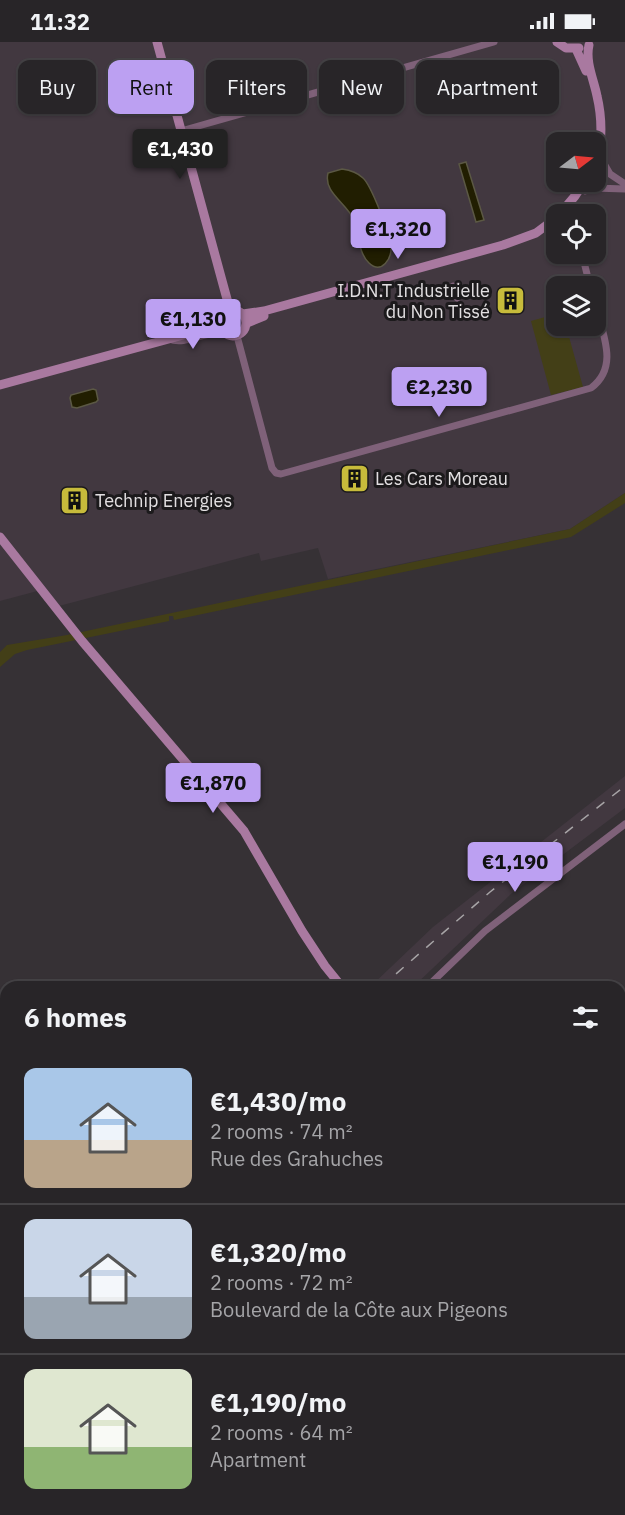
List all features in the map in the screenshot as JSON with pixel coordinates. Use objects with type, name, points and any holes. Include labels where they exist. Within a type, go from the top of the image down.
[{"type":"street","points":[[157,42],[230,310]]},
{"type":"street","points":[[181,131],[494,42]]},
{"type":"street","points":[[557,42],[566,48],[576,49],[590,43]]},
{"type":"street","points":[[590,43],[588,58],[598,98],[601,132]]},
{"type":"street","points":[[576,49],[584,65],[595,107],[597,132]]},
{"type":"street","points":[[606,167],[610,174],[625,184]]},
{"type":"street","points":[[606,188],[625,189]]},
{"type":"street","points":[[568,204],[579,192]]},
{"type":"street","points":[[245,319],[264,311],[503,245],[546,228]]},
{"type":"street","points":[[230,310],[237,310],[245,319],[244,331],[237,336],[228,336],[222,329],[223,314],[230,310]]},
{"type":"street","points":[[0,385],[169,339],[222,329]]},
{"type":"street","points":[[237,336],[272,468],[276,473],[287,473],[591,388],[603,376],[608,358],[603,336]]},
{"type":"street","points":[[0,537],[82,641],[244,831],[303,932],[337,981]]},
{"type":"street","points":[[434,981],[485,931],[625,824]]},
{"type":"shaded area","points":[[0,42],[625,42],[625,493],[570,529],[328,579],[318,548],[261,561],[259,553],[59,606],[45,589],[0,601]]},
{"type":"shaded area","points":[[466,162],[484,220],[476,222],[459,164]]},
{"type":"shaded area","points":[[342,169],[363,178],[380,210],[391,246],[388,260],[382,266],[374,266],[365,259],[354,220],[329,186],[328,173]]},
{"type":"shaded area","points":[[546,317],[546,336],[569,336],[583,387],[551,395],[531,321]]},
{"type":"shaded area","points":[[96,390],[98,400],[96,402],[77,408],[72,407],[71,395]]},
{"type":"shaded area","points":[[625,493],[625,503],[571,537],[174,620],[173,616],[169,616],[169,621],[27,650],[15,654],[0,667],[0,652],[7,645],[67,635],[570,529]]},
{"type":"shaded area","points":[[625,776],[625,808],[512,893],[419,981],[376,981],[433,927]]},
{"type":"railway","points":[[388,981],[490,892],[625,786]]},
{"type":"place","name":"I.D.N.T Industrielle du Non Tissé","points":[[511,300]]},
{"type":"place","name":"Les Cars Moreau","points":[[354,478]]},
{"type":"place","name":"Technip Energies","points":[[74,500]]}]
